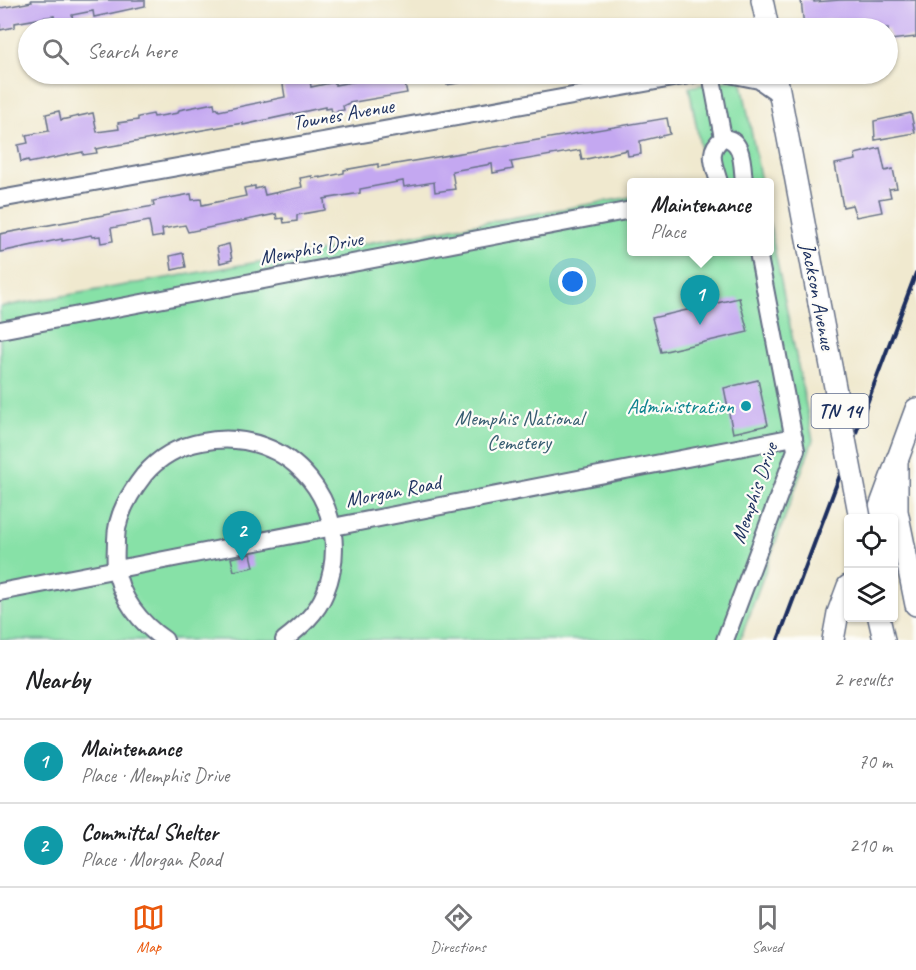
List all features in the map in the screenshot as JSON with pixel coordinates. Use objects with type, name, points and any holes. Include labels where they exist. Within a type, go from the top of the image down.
[{"type":"main road","points":[[762,0],[766,18]]},
{"type":"main road","name":"Jackson Avenue","points":[[777,84],[859,514]]},
{"type":"main road","points":[[878,514],[916,409]]},
{"type":"main road","points":[[897,459],[897,511],[916,605]]},
{"type":"main road","points":[[833,640],[838,613],[844,597]]},
{"type":"main road","points":[[880,622],[884,640]]},
{"type":"street","name":"Townes Avenue","points":[[0,199],[639,84]]},
{"type":"street","points":[[713,84],[723,138]]},
{"type":"street","points":[[717,178],[711,154],[715,144],[723,138],[731,138],[738,145],[743,178]]},
{"type":"street","name":"Memphis Drive","points":[[0,330],[627,211]]},
{"type":"street","name":"Memphis Drive","points":[[725,640],[796,450],[759,256]]},
{"type":"street","name":"Morgan Road","points":[[0,592],[333,525],[794,437]]},
{"type":"street","points":[[165,640],[149,629],[128,601],[116,569],[116,531],[128,495],[153,465],[185,445],[222,438],[260,444],[294,462],[319,490],[333,525],[334,560],[325,594],[306,623],[284,640]]},
{"type":"green space","points":[[706,84],[742,84],[760,178],[706,178],[689,87]]},
{"type":"green space","name":"Memphis National Cemetery","points":[[627,198],[627,256],[774,256],[774,247],[813,440],[740,640],[0,640],[0,307]]},
{"type":"building","points":[[31,0],[145,0],[145,6],[94,17],[93,11],[72,15],[72,18],[54,18],[54,16],[18,18],[15,27],[0,30],[0,8],[32,2]]},
{"type":"building","points":[[801,0],[814,0],[814,2],[916,0],[916,37],[898,39],[898,18],[803,18]]},
{"type":"building","points":[[283,84],[311,84],[311,87],[325,84],[405,84],[407,93],[349,103],[343,106],[344,110],[332,112],[331,108],[325,109],[325,107],[243,125],[243,123],[96,149],[97,153],[83,155],[83,152],[29,163],[28,160],[21,162],[18,145],[28,143],[26,135],[49,131],[46,114],[59,111],[61,120],[93,113],[97,132],[119,129],[118,123],[138,120],[138,117],[153,114],[154,117],[178,113],[179,110],[214,103],[215,109],[219,111],[285,97]]},
{"type":"building","points":[[911,113],[915,133],[875,140],[874,121]]},
{"type":"building","points":[[667,118],[670,134],[640,141],[641,154],[628,156],[627,150],[582,160],[580,150],[511,162],[513,169],[493,173],[492,164],[452,171],[455,189],[435,192],[434,182],[404,187],[403,181],[360,189],[360,193],[324,199],[325,210],[297,215],[297,221],[284,223],[283,218],[277,219],[276,214],[188,232],[185,225],[162,229],[163,236],[152,238],[149,221],[111,228],[113,241],[101,243],[100,236],[92,237],[91,235],[0,252],[0,234],[154,206],[153,201],[191,194],[192,200],[201,199],[202,205],[246,196],[244,188],[255,186],[255,189],[263,187],[265,195],[302,187],[300,178],[312,176],[312,178],[320,178],[344,173],[344,170],[378,164],[378,167]]},
{"type":"building","points":[[880,148],[885,171],[893,169],[897,188],[889,189],[891,197],[879,199],[882,212],[856,217],[852,205],[843,207],[835,164],[856,160],[855,154]]},
{"type":"building","points":[[229,244],[232,260],[220,263],[217,247]]},
{"type":"building","points":[[183,253],[186,267],[172,270],[170,256]]},
{"type":"building","points":[[739,298],[748,332],[661,352],[652,318]]},
{"type":"building","name":"Administration","points":[[758,380],[768,425],[733,433],[724,388]]},
{"type":"building","points":[[251,554],[254,567],[234,571],[231,558]]},
{"type":"railway","points":[[778,640],[916,273]]},
{"type":"place","name":"Maintenance","points":[[700,325]]},
{"type":"place","name":"Administration","points":[[746,406]]},
{"type":"place","name":"Committal Shelter","points":[[242,561]]}]
